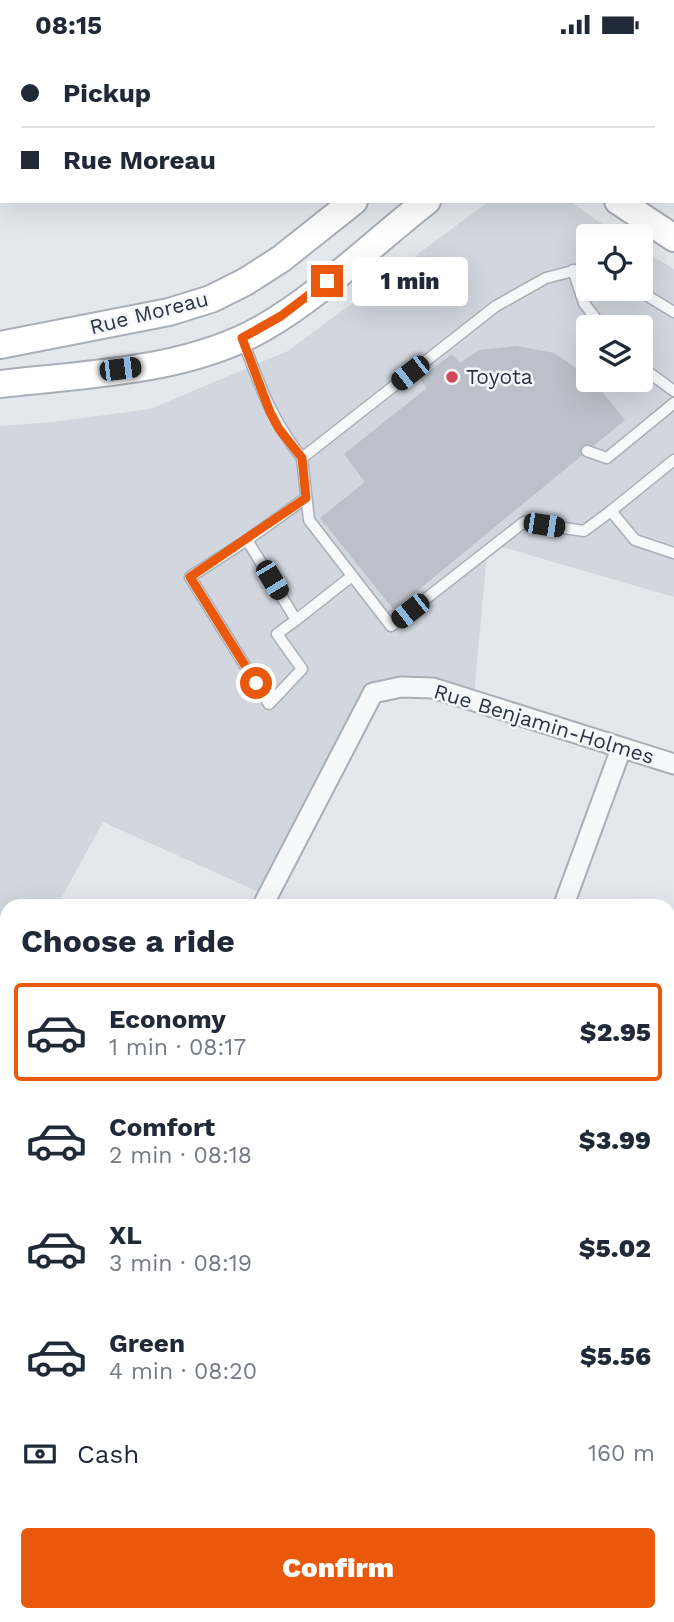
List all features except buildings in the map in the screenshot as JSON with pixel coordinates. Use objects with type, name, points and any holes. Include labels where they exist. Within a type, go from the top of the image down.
[{"type":"street","name":"Rue Moreau","points":[[0,345],[156,315],[211,299],[245,282],[281,259],[351,203]]},
{"type":"street","points":[[0,384],[143,366],[202,353],[242,338],[298,304],[424,203]]},
{"type":"street","points":[[621,203],[674,238]]},
{"type":"street","name":"Rue Benjamin-Holmes","points":[[266,899],[373,693],[401,687],[433,688],[674,764]]},
{"type":"street","points":[[566,899],[621,749]]},
{"type":"lane","points":[[302,458],[496,306],[546,278],[576,270]]},
{"type":"lane","points":[[573,271],[584,303],[593,315]]},
{"type":"lane","points":[[653,299],[674,312]]},
{"type":"lane","points":[[242,338],[270,412],[279,429],[302,458],[309,520],[391,626],[524,522],[584,531],[674,460]]},
{"type":"lane","points":[[653,376],[674,391]]},
{"type":"lane","points":[[587,451],[607,458],[674,403]]},
{"type":"lane","points":[[306,498],[190,577],[269,704],[302,669],[277,634],[352,576]]},
{"type":"lane","points":[[611,511],[635,540],[674,553]]},
{"type":"lane","points":[[247,540],[296,620]]},
{"type":"shaded area","points":[[486,203],[572,203],[603,224],[576,224],[576,301],[653,301],[653,256],[674,269],[674,597],[488,543],[474,694],[375,691],[272,898],[103,822],[61,899],[0,899],[0,426],[150,409],[288,351]]},
{"type":"place","name":"Toyota","points":[[452,377]]},
{"type":"route","points":[[256,683],[190,577],[306,498],[302,458],[279,429],[270,412],[242,338],[281,316],[327,281]]}]
